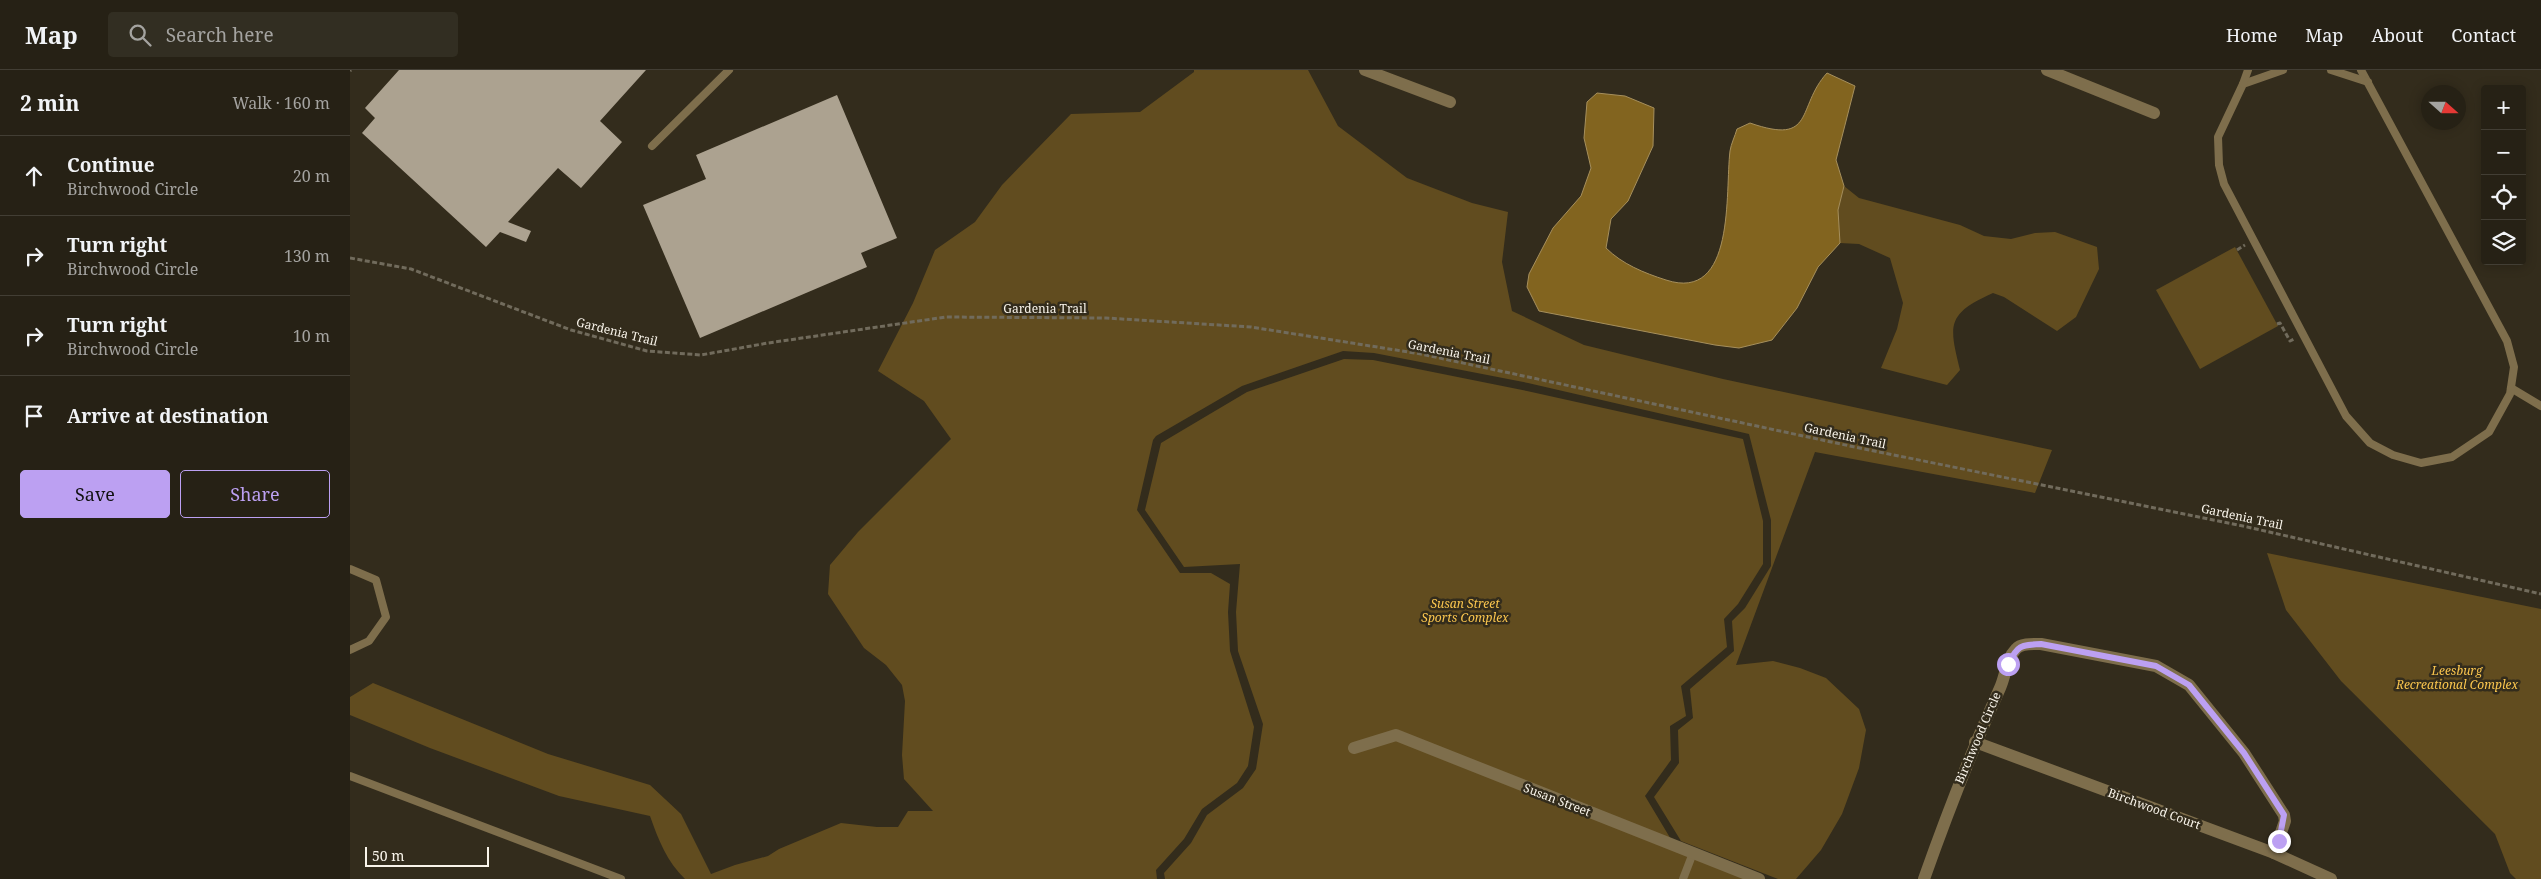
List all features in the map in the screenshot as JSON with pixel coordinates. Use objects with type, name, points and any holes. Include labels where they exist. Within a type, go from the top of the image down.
[{"type":"street","points":[[1365,70],[1450,102]]},
{"type":"street","points":[[2047,70],[2154,113]]},
{"type":"street","name":"Birchwood Circle","points":[[1924,879],[1975,742],[2002,684],[2008,664],[2016,648],[2022,645],[2041,644],[2156,666],[2189,685],[2244,753],[2284,815],[2285,821],[2274,854]]},
{"type":"street","name":"Susan Street","points":[[1354,748],[1396,735],[1759,879]]},
{"type":"street","name":"Birchwood Court","points":[[1975,742],[2274,854],[2331,879]]},
{"type":"lane","points":[[652,146],[729,70]]},
{"type":"lane","points":[[2248,70],[2218,137],[2219,164],[2224,184],[2346,416],[2370,443],[2393,455],[2421,463],[2452,457],[2490,432],[2511,388],[2514,367],[2507,341],[2361,70]]},
{"type":"lane","points":[[2243,84],[2283,70]]},
{"type":"lane","points":[[2331,70],[2368,82]]},
{"type":"lane","points":[[2511,388],[2541,406]]},
{"type":"lane","points":[[350,569],[376,580],[386,617],[368,641],[350,650]]},
{"type":"lane","points":[[350,776],[619,879]]},
{"type":"lane","points":[[1684,879],[1693,853]]},
{"type":"path","name":"Gardenia Trail","points":[[350,258],[411,269],[570,330],[647,351],[700,355],[768,342],[946,317],[1106,318],[1251,327],[1421,354],[1850,446],[2243,526],[2541,594]]},
{"type":"green space","points":[[1194,70],[1308,70],[1338,126],[1407,178],[1472,203],[1508,212],[1502,262],[1512,311],[1584,345],[1723,379],[2052,450],[2035,493],[1815,452],[1736,665],[1773,661],[1800,668],[1826,678],[1859,709],[1866,730],[1859,768],[1842,814],[1821,850],[1796,879],[1778,879],[1681,841],[1654,797],[1679,763],[1678,730],[1693,718],[1690,689],[1734,651],[1732,621],[1745,608],[1771,566],[1771,520],[1749,434],[1528,383],[1374,353],[1343,351],[1242,386],[1156,436],[1153,440],[1137,510],[1180,573],[1211,573],[1230,584],[1228,612],[1230,651],[1254,727],[1248,766],[1237,783],[1202,809],[1184,839],[1156,870],[1157,879],[685,879],[668,858],[650,816],[559,796],[430,748],[350,715],[350,697],[373,683],[548,754],[650,785],[681,814],[711,874],[768,856],[779,849],[841,823],[898,827],[908,811],[933,811],[904,779],[902,755],[905,701],[902,685],[886,665],[864,648],[828,594],[830,565],[858,532],[951,439],[924,401],[878,371],[913,303],[935,250],[975,222],[1002,185],[1071,114],[1140,112],[1194,72]]},
{"type":"green space","points":[[1844,186],[1859,198],[1960,225],[1984,236],[2011,239],[2035,233],[2055,232],[2097,247],[2099,269],[2076,317],[2057,331],[2004,297],[1993,293],[1966,308],[1955,322],[1953,331],[1960,370],[1947,385],[1881,368],[1897,329],[1903,303],[1890,258],[1859,244],[1840,243],[1838,210]]},
{"type":"green space","points":[[2235,247],[2278,326],[2200,369],[2156,290]]},
{"type":"green space","name":"Susan Street Sports Complex","points":[[1344,359],[1373,360],[1527,391],[1743,439],[1763,521],[1763,564],[1738,604],[1724,619],[1727,647],[1681,686],[1686,716],[1670,726],[1671,760],[1645,796],[1675,846],[1758,879],[1165,879],[1164,873],[1191,843],[1207,815],[1243,788],[1256,769],[1263,724],[1238,651],[1236,612],[1240,564],[1184,567],[1145,510],[1161,443],[1247,392]]},
{"type":"green space","name":"Leesburg Recreational Complex","points":[[2267,553],[2541,609],[2541,879],[2516,879],[2510,873],[2495,834],[2341,681],[2286,610]]},
{"type":"shaded area","points":[[1827,73],[1855,86],[1836,160],[1844,186],[1838,210],[1840,243],[1818,267],[1797,308],[1772,340],[1739,348],[1539,311],[1527,287],[1529,274],[1553,228],[1581,196],[1591,168],[1584,138],[1587,102],[1597,93],[1625,96],[1654,108],[1653,146],[1628,201],[1611,219],[1606,248],[1619,259],[1642,271],[1666,280],[1689,283],[1705,275],[1716,260],[1726,216],[1730,151],[1737,129],[1750,123],[1771,129],[1786,130],[1795,126],[1802,119],[1817,86]]},
{"type":"building","points":[[399,70],[646,70],[600,121],[622,142],[581,188],[558,168],[508,222],[531,231],[526,242],[500,232],[486,247],[362,133],[375,118],[365,108]]},
{"type":"building","points":[[837,95],[897,238],[861,253],[867,267],[700,338],[643,205],[706,179],[696,155]]},
{"type":"route","points":[[2008,664],[2016,648],[2022,645],[2041,644],[2156,666],[2189,685],[2244,753],[2284,815],[2285,821],[2279,841]]}]
